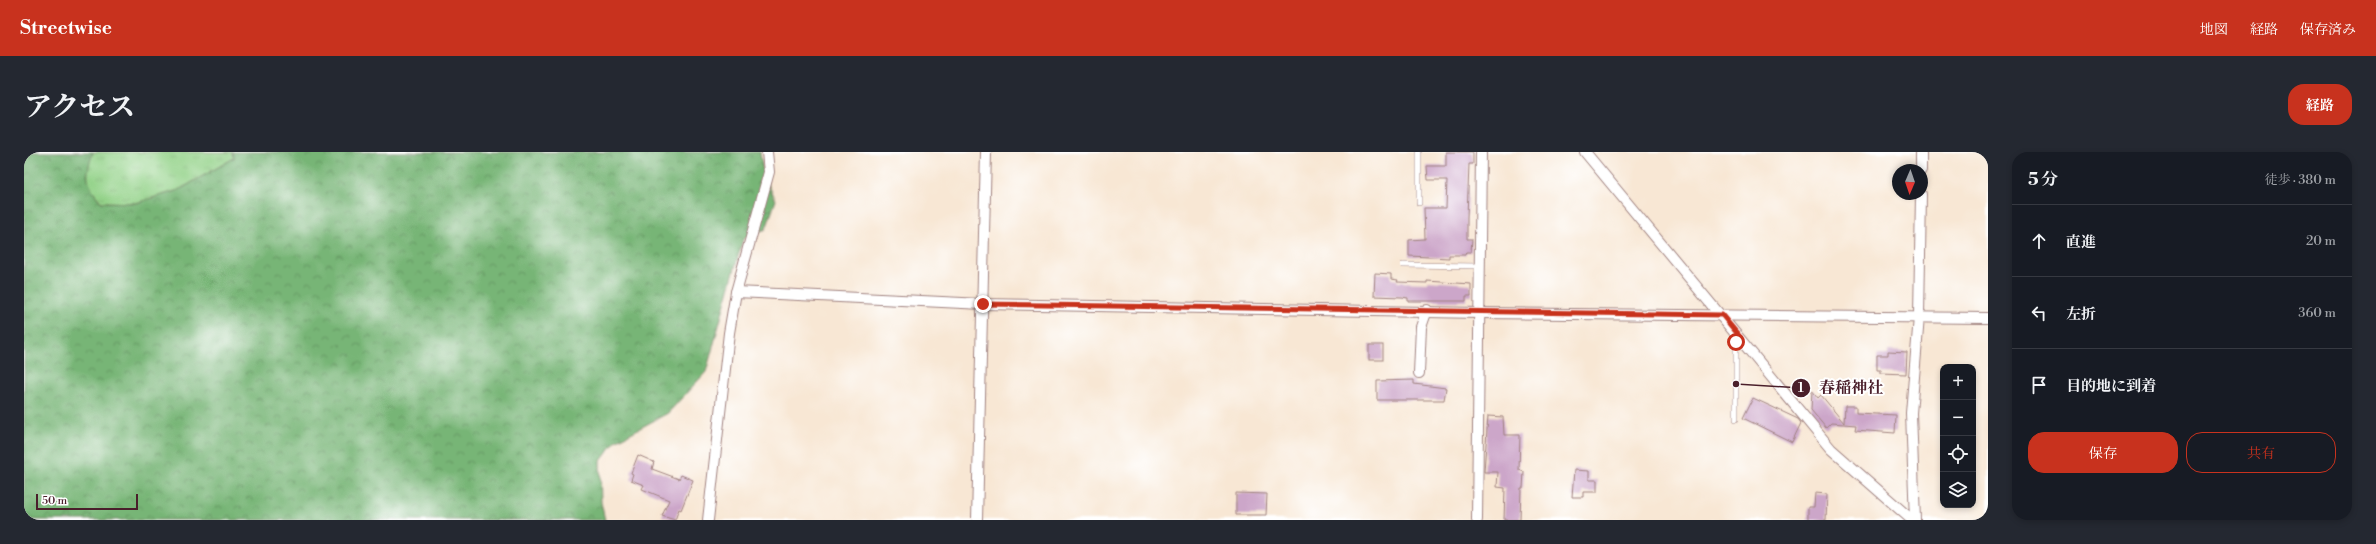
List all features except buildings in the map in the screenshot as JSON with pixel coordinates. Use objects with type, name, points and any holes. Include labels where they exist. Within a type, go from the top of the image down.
[{"type":"street","points":[[708,520],[729,333],[736,292],[769,172],[767,152]]},
{"type":"street","points":[[977,520],[986,152]]},
{"type":"street","points":[[1477,520],[1477,422],[1480,313],[1480,152]]},
{"type":"street","points":[[1585,152],[1722,315],[1831,449],[1914,520]]},
{"type":"street","points":[[1921,164],[1922,152]]},
{"type":"street","points":[[1914,520],[1911,413],[1919,317],[1921,200]]},
{"type":"street","points":[[736,292],[983,304],[1427,310],[1480,313],[1988,318]]},
{"type":"street","points":[[1419,373],[1421,327],[1427,310]]},
{"type":"lane","points":[[1419,152],[1419,203]]},
{"type":"lane","points":[[1403,265],[1479,266]]},
{"type":"lane","points":[[1736,419],[1736,342],[1741,338]]},
{"type":"green space","points":[[24,152],[93,152],[89,167],[88,179],[92,190],[101,202],[136,203],[179,190],[234,158],[233,152],[760,152],[764,176],[776,200],[766,229],[743,239],[706,372],[668,413],[616,441],[600,462],[601,502],[605,520],[24,520]]},
{"type":"green space","points":[[93,152],[233,152],[234,158],[179,190],[136,203],[101,202],[89,184],[87,173]]},
{"type":"place","name":"春稲神社","points":[[1736,384]]},
{"type":"route","points":[[983,304],[1427,310],[1480,313],[1722,315],[1741,338],[1736,342]]}]
